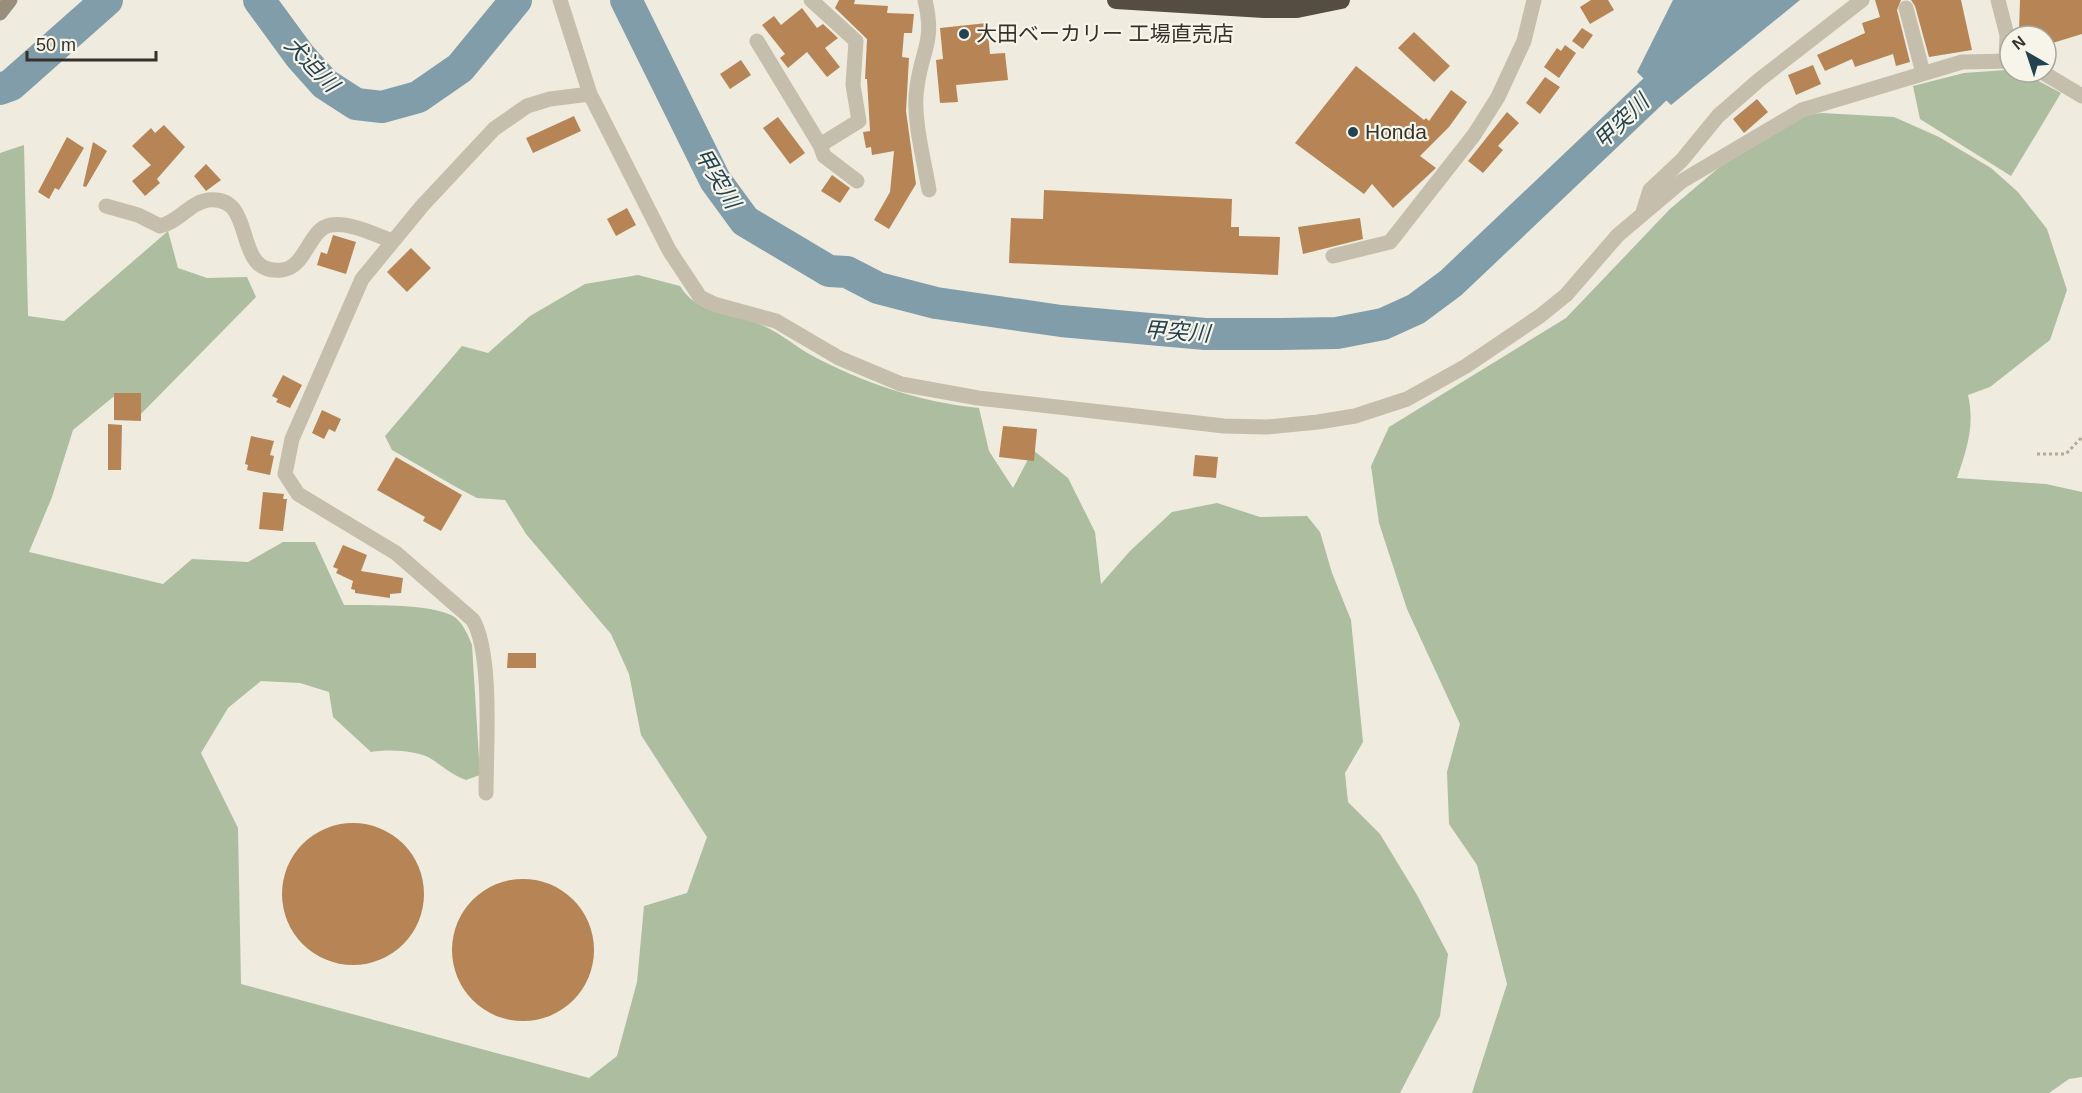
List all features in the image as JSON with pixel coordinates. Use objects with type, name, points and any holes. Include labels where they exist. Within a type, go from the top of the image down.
[{"type":"highway","points":[[1116,0],[1264,9],[1298,9],[1341,0]]},
{"type":"street","points":[[0,13],[10,0]]},
{"type":"street","points":[[811,0],[856,40],[853,85],[859,121],[820,145]]},
{"type":"street","points":[[925,0],[931,25],[928,47],[916,88],[929,190]]},
{"type":"street","points":[[1333,256],[1390,242],[1474,135],[1498,98],[1524,41],[1534,0]]},
{"type":"street","points":[[1643,212],[1650,190],[1682,159],[1718,116],[1759,80],[1862,0]]},
{"type":"street","points":[[1998,0],[2004,24]]},
{"type":"street","points":[[560,1],[590,94],[669,250],[700,297],[714,304],[776,321],[840,358],[901,384],[978,398],[1175,423],[1267,427],[1355,416],[1407,399],[1466,366],[1540,316],[1566,295],[1618,235],[1682,181],[1802,110],[1962,62],[1998,61]]},
{"type":"street","points":[[1906,9],[1923,73]]},
{"type":"street","points":[[757,41],[820,145],[824,156],[857,181]]},
{"type":"street","points":[[2058,82],[2082,96]]},
{"type":"street","points":[[486,793],[485,658],[481,633],[473,620],[396,553],[298,494],[285,474],[292,439],[362,279],[393,241],[494,129],[527,106],[550,99],[590,94]]},
{"type":"street","points":[[106,206],[138,215],[160,226],[171,224],[195,205],[206,200],[230,204],[238,213],[246,245],[252,257],[269,269],[283,270],[295,264],[322,229],[330,225],[345,225],[393,241]]},
{"type":"path","points":[[2037,454],[2066,454],[2082,437]]},
{"type":"green space","points":[[1998,71],[1998,84],[2044,84],[2061,93],[2011,176],[1920,119],[1913,86],[1964,73]]},
{"type":"green space","points":[[1822,113],[1894,117],[1939,137],[1991,168],[2018,192],[2047,229],[2067,290],[2050,340],[1990,387],[1968,395],[1970,427],[1967,447],[1957,478],[2046,484],[2082,492],[2082,1077],[2069,1079],[2049,1093],[1472,1093],[1507,984],[1477,865],[1449,824],[1447,772],[1460,724],[1407,609],[1379,523],[1371,466],[1389,427],[1566,318],[1670,209],[1729,159],[1784,118]]},
{"type":"green space","points":[[24,145],[28,316],[64,321],[168,231],[178,268],[207,278],[247,277],[256,297],[137,418],[118,393],[73,430],[52,497],[29,552],[163,584],[192,559],[248,562],[283,542],[315,542],[344,605],[399,606],[441,611],[458,620],[472,645],[480,775],[466,780],[420,754],[394,751],[371,752],[333,717],[329,692],[300,683],[261,681],[228,708],[201,753],[238,828],[241,984],[589,1078],[617,1056],[637,982],[644,906],[687,893],[707,837],[641,735],[629,674],[611,634],[526,534],[505,500],[477,498],[456,487],[392,450],[385,436],[462,346],[488,353],[530,316],[585,284],[638,275],[680,286],[696,303],[764,326],[811,355],[871,382],[914,396],[979,408],[989,451],[1013,488],[1033,450],[1068,478],[1095,532],[1101,584],[1130,551],[1172,512],[1217,503],[1260,517],[1307,516],[1320,532],[1332,573],[1351,620],[1363,742],[1345,773],[1348,802],[1380,834],[1417,895],[1448,954],[1440,1016],[1400,1093],[0,1093],[0,153]]},
{"type":"water","points":[[1673,0],[1800,0],[1671,105],[1637,72]]},
{"type":"building","points":[[839,0],[855,0],[854,4],[888,6],[887,13],[914,14],[912,33],[904,33],[902,57],[909,58],[906,111],[916,184],[889,229],[874,220],[890,192],[894,151],[872,155],[871,147],[866,148],[863,132],[870,131],[867,79],[865,79],[867,39],[835,8]]},
{"type":"building","points":[[1591,0],[1608,0],[1614,10],[1590,24],[1580,7]]},
{"type":"building","points":[[1875,0],[1901,0],[1897,10],[1910,62],[1896,66],[1893,54],[1855,67],[1852,59],[1825,71],[1817,55],[1865,33],[1862,23],[1880,17]]},
{"type":"building","points":[[1911,0],[1961,0],[1972,50],[1929,57],[1915,6]]},
{"type":"building","points":[[2020,0],[2082,0],[2082,34],[2058,41],[2058,24],[2019,24]]},
{"type":"building","points":[[802,8],[817,28],[823,24],[838,38],[825,48],[840,67],[827,77],[807,52],[788,68],[780,58],[785,54],[762,25],[774,16],[781,25]]},
{"type":"building","points":[[987,23],[990,54],[1005,53],[1008,80],[956,85],[958,102],[940,103],[936,60],[943,59],[940,28]]},
{"type":"building","points":[[1582,28],[1593,35],[1583,49],[1572,41]]},
{"type":"building","points":[[1414,32],[1450,66],[1434,82],[1398,48]]},
{"type":"building","points":[[1565,45],[1576,53],[1559,78],[1544,67],[1557,48],[1561,51]]},
{"type":"building","points":[[741,60],[751,75],[730,89],[720,74]]},
{"type":"building","points":[[1813,65],[1821,84],[1796,95],[1788,75]]},
{"type":"building","points":[[1356,66],[1424,120],[1426,118],[1429,121],[1451,90],[1467,102],[1449,127],[1420,156],[1436,168],[1393,208],[1372,184],[1364,194],[1295,143]]},
{"type":"building","points":[[1545,77],[1560,87],[1540,114],[1526,103]]},
{"type":"building","points":[[1757,99],[1768,112],[1744,133],[1733,119]]},
{"type":"building","points":[[1507,112],[1519,123],[1498,146],[1503,150],[1483,173],[1468,161]]},
{"type":"building","points":[[574,116],[581,131],[533,153],[526,138]]},
{"type":"building","points":[[778,117],[805,153],[790,164],[763,128]]},
{"type":"building","points":[[164,125],[185,147],[157,179],[160,183],[145,196],[132,181],[151,165],[132,146],[151,128],[155,133]]},
{"type":"building","points":[[67,137],[84,148],[59,190],[55,188],[49,199],[38,192]]},
{"type":"building","points":[[93,142],[107,151],[86,187],[83,186]]},
{"type":"building","points":[[206,164],[221,180],[206,191],[194,176]]},
{"type":"building","points":[[832,175],[850,188],[840,203],[821,191]]},
{"type":"building","points":[[1044,190],[1232,199],[1231,227],[1239,227],[1239,236],[1280,237],[1278,275],[1009,263],[1011,218],[1043,219]]},
{"type":"building","points":[[627,208],[636,225],[616,236],[607,219]]},
{"type":"building","points":[[1360,218],[1363,239],[1303,254],[1298,227]]},
{"type":"building","points":[[333,235],[356,242],[346,274],[317,265],[321,252],[327,254]]},
{"type":"building","points":[[411,248],[431,268],[407,292],[387,272]]},
{"type":"building","points":[[283,375],[302,385],[290,408],[276,402],[278,399],[272,396]]},
{"type":"building","points":[[114,393],[141,393],[141,421],[114,420]]},
{"type":"building","points":[[322,410],[341,419],[335,432],[329,429],[324,439],[312,433]]},
{"type":"building","points":[[108,424],[122,425],[121,470],[108,470]]},
{"type":"building","points":[[1003,426],[1037,429],[1034,461],[999,457]]},
{"type":"building","points":[[251,436],[274,441],[270,455],[274,456],[270,475],[247,470],[248,465],[245,464]]},
{"type":"building","points":[[1195,455],[1218,457],[1216,478],[1193,476]]},
{"type":"building","points":[[396,457],[462,495],[441,531],[423,521],[425,517],[377,490]]},
{"type":"building","points":[[263,492],[284,494],[283,499],[287,499],[283,531],[259,529]]},
{"type":"building","points":[[343,545],[367,555],[361,571],[403,578],[401,593],[390,594],[390,598],[355,593],[355,590],[351,589],[353,581],[336,573],[338,569],[333,567]]},
{"type":"building","points":[[508,653],[536,653],[536,668],[507,668]]},
{"type":"building","points":[[353,823],[380,829],[403,844],[418,867],[424,894],[418,921],[403,944],[380,959],[353,965],[326,959],[303,944],[288,921],[282,894],[288,867],[303,844],[326,829]]},
{"type":"building","points":[[523,879],[550,885],[573,900],[588,923],[594,950],[588,977],[573,1000],[550,1015],[523,1021],[496,1015],[473,1000],[458,977],[452,950],[458,923],[473,900],[496,885]]},
{"type":"waterway","name":"犬迫川","points":[[0,89],[11,85],[107,0]]},
{"type":"waterway","name":"犬迫川","points":[[259,0],[300,56],[325,84],[356,104],[382,107],[418,97],[460,68],[516,0]]},
{"type":"waterway","name":"甲突川","points":[[626,0],[715,180],[745,221],[829,271],[847,272],[878,288],[936,303],[1061,321],[1205,334],[1337,333],[1383,324],[1416,309],[1451,283],[1686,60]]},
{"type":"place","name":"大田ベーカリー 工場直売店","points":[[964,34]]},
{"type":"place","name":"Honda","points":[[1353,132]]}]
